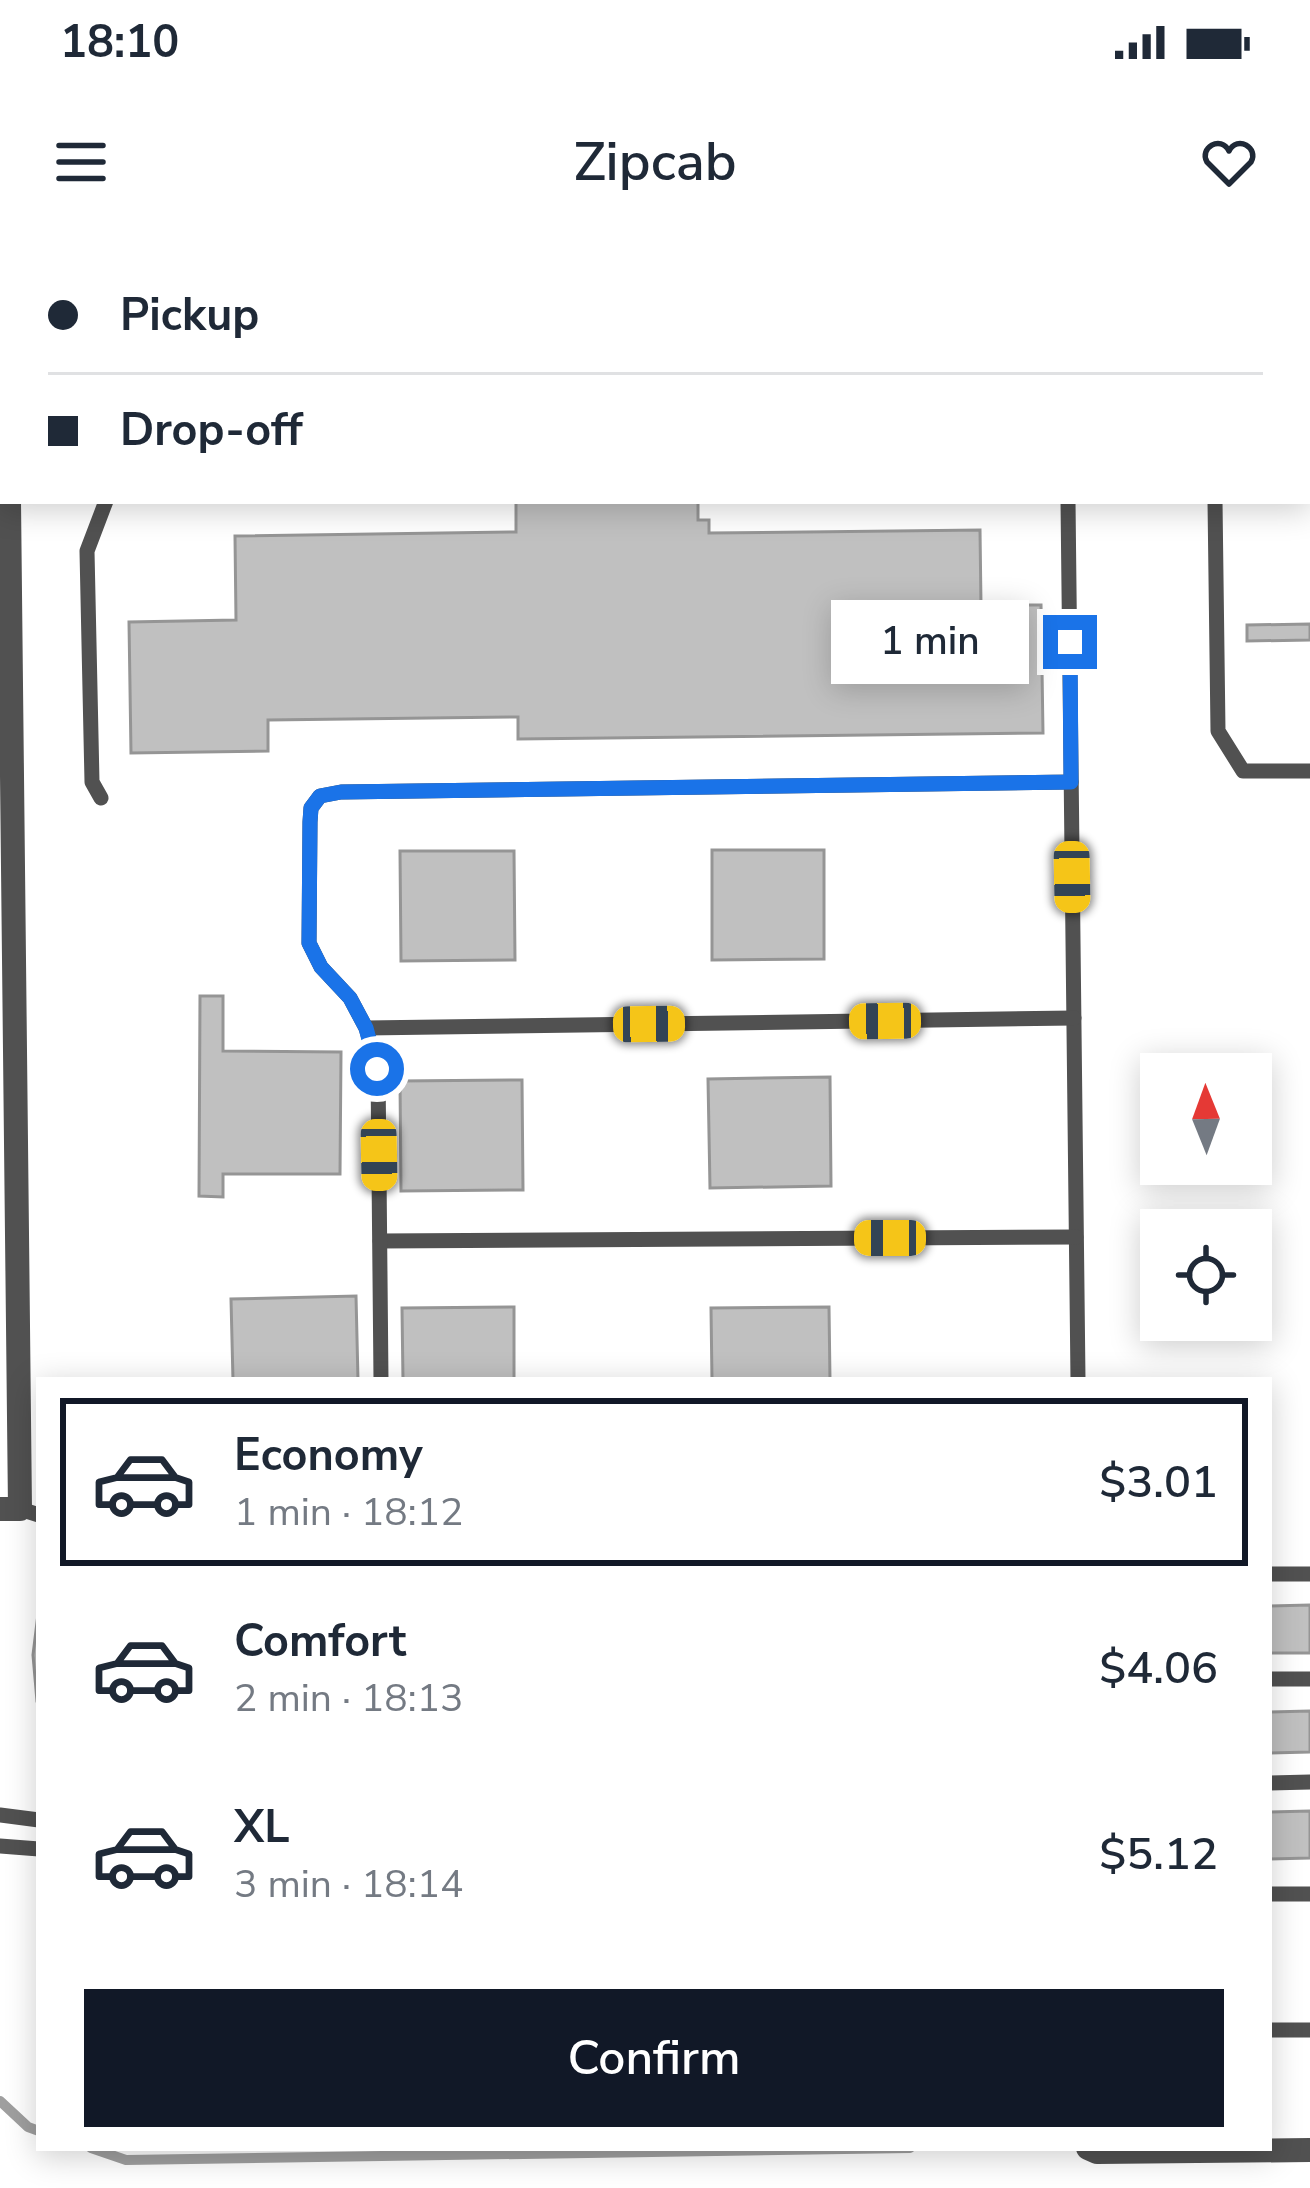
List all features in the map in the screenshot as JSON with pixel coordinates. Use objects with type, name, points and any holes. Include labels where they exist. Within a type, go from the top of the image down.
[{"type":"street","points":[[9,504],[7,1077],[24,1502]]},
{"type":"street","points":[[1272,2150],[1310,2150]]},
{"type":"street","points":[[1095,2151],[1204,2151]]},
{"type":"lane","points":[[100,798],[92,782],[87,551],[105,504]]},
{"type":"lane","points":[[1068,504],[1078,1377]]},
{"type":"lane","points":[[1215,504],[1218,731],[1243,771],[1310,771]]},
{"type":"lane","points":[[381,1377],[377,1069],[366,1028],[350,998],[321,967],[309,943],[311,808],[320,796],[341,792],[1071,782]]},
{"type":"lane","points":[[366,1028],[1074,1018]]},
{"type":"lane","points":[[380,1241],[1076,1237]]},
{"type":"lane","points":[[1272,1574],[1310,1574]]},
{"type":"lane","points":[[1272,1679],[1310,1679]]},
{"type":"lane","points":[[1272,1783],[1310,1782]]},
{"type":"lane","points":[[0,1816],[36,1820]]},
{"type":"lane","points":[[0,1846],[36,1849]]},
{"type":"lane","points":[[1272,1894],[1310,1894]]},
{"type":"lane","points":[[1272,2030],[1310,2030]]},
{"type":"building","points":[[516,504],[698,504],[698,520],[709,520],[709,533],[980,530],[981,605],[1041,605],[1043,733],[518,739],[518,717],[268,720],[268,751],[131,753],[129,622],[236,620],[235,536],[516,532]]},
{"type":"building","points":[[1310,624],[1310,640],[1247,641],[1247,625]]},
{"type":"building","points":[[712,850],[824,850],[824,959],[712,960]]},
{"type":"building","points":[[400,851],[514,851],[515,960],[401,961]]},
{"type":"building","points":[[200,996],[223,996],[223,1051],[341,1052],[340,1174],[223,1174],[223,1197],[199,1196]]},
{"type":"building","points":[[830,1077],[831,1186],[710,1188],[708,1079]]},
{"type":"building","points":[[522,1080],[523,1190],[401,1191],[400,1081]]},
{"type":"building","points":[[356,1296],[358,1377],[233,1377],[231,1299]]},
{"type":"building","points":[[514,1307],[514,1377],[403,1377],[402,1308]]},
{"type":"building","points":[[829,1307],[830,1377],[712,1377],[711,1308]]},
{"type":"building","points":[[1310,1605],[1310,1653],[1272,1653],[1272,1606]]},
{"type":"building","points":[[1310,1711],[1310,1752],[1272,1753],[1272,1712]]},
{"type":"building","points":[[1310,1811],[1310,1858],[1272,1859],[1272,1812]]},
{"type":"waterway","points":[[0,2101],[36,2130]]},
{"type":"waterway","points":[[100,2151],[126,2160],[714,2151]]},
{"type":"route","points":[[377,1069],[366,1028],[350,998],[321,967],[309,943],[311,808],[320,796],[341,792],[1071,782],[1070,642]]}]
